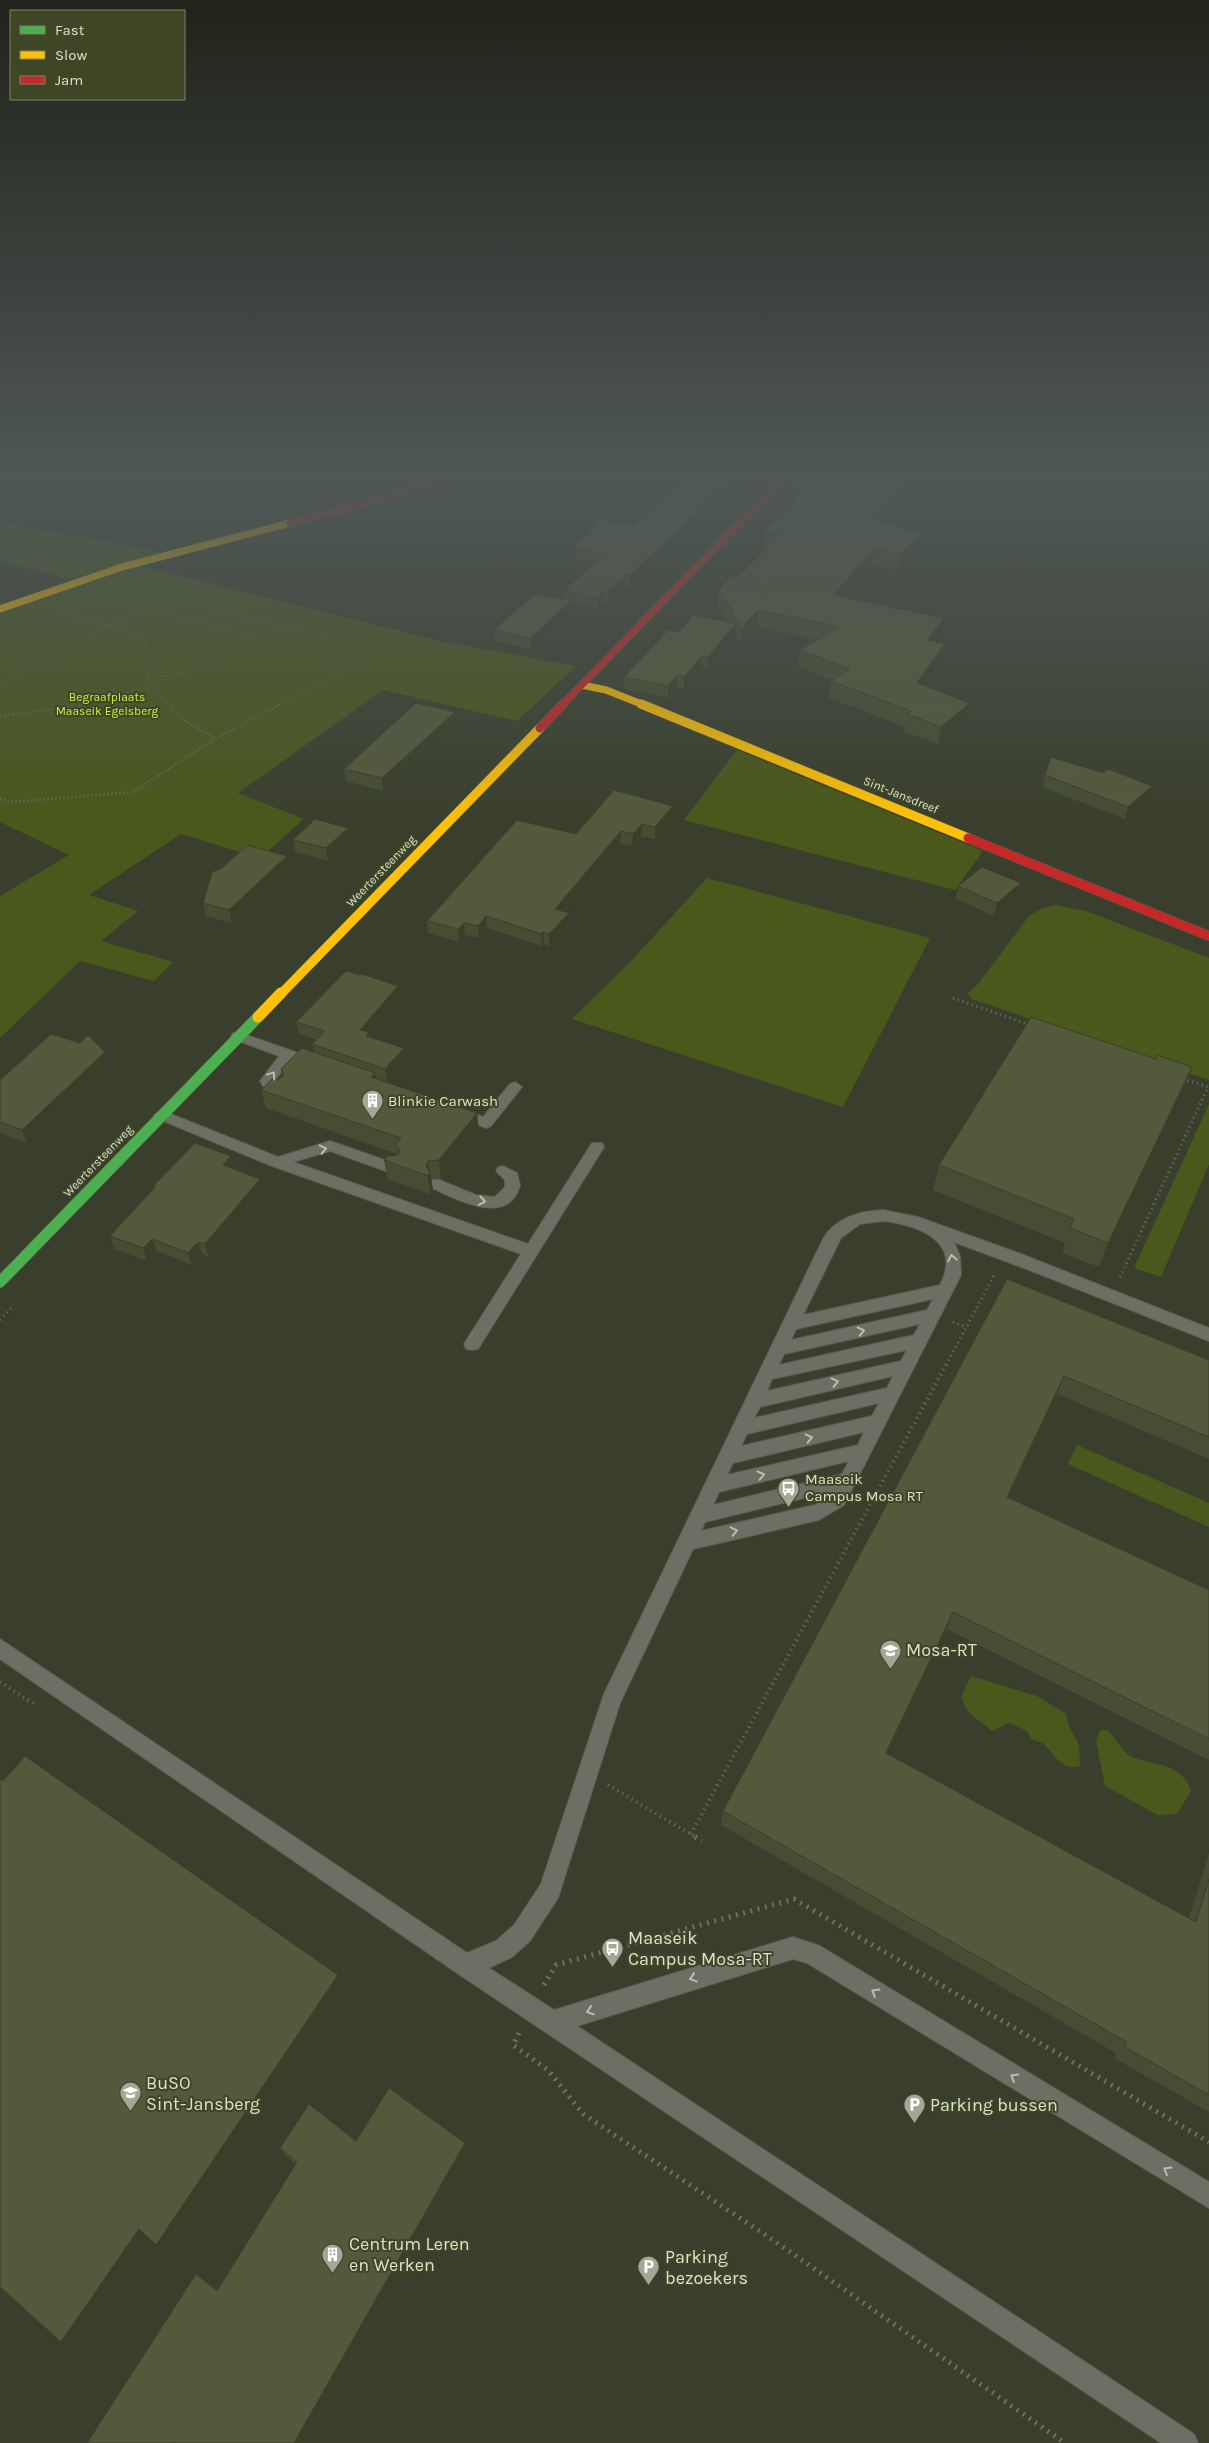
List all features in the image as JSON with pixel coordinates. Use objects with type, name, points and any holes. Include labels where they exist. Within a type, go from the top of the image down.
[{"type":"main road","points":[[0,609],[46,593]]},
{"type":"main road","name":"Weertersteenweg","points":[[0,1282],[671,593]]},
{"type":"main road","name":"Sint-Jansdreef","points":[[582,685],[615,693],[1209,936]]},
{"type":"lane","points":[[238,1036],[324,1066]]},
{"type":"lane","points":[[280,1092],[271,1088],[267,1081],[288,1054]]},
{"type":"lane","points":[[450,1110],[486,1122],[515,1087]]},
{"type":"lane","points":[[161,1115],[277,1162],[531,1251]]},
{"type":"lane","points":[[277,1162],[330,1146],[394,1169]]},
{"type":"lane","points":[[472,1344],[597,1147]]},
{"type":"lane","points":[[437,1184],[479,1202],[497,1202],[507,1196],[512,1187],[512,1177],[503,1171]]},
{"type":"lane","points":[[465,1965],[487,1958],[504,1949],[522,1933],[550,1890],[610,1701],[832,1239],[840,1228],[854,1220],[872,1216],[890,1216],[980,1244],[1209,1335]]},
{"type":"lane","points":[[686,1542],[819,1512],[838,1500],[850,1480],[953,1275],[954,1259],[948,1244],[935,1230]]},
{"type":"lane","points":[[791,1324],[946,1290]]},
{"type":"lane","points":[[779,1349],[933,1314]]},
{"type":"lane","points":[[767,1374],[921,1340]]},
{"type":"lane","points":[[754,1401],[908,1366]]},
{"type":"lane","points":[[741,1428],[894,1393]]},
{"type":"lane","points":[[727,1457],[880,1421]]},
{"type":"lane","points":[[714,1486],[865,1450]]},
{"type":"lane","points":[[699,1516],[850,1480]]},
{"type":"lane","points":[[0,1648],[465,1965],[1185,2443]]},
{"type":"lane","points":[[553,2022],[793,1948],[812,1954],[1209,2196]]},
{"type":"path","points":[[158,593],[375,651]]},
{"type":"path","points":[[0,686],[106,626],[147,608],[356,666],[215,739],[133,792],[13,802],[0,799]]},
{"type":"path","points":[[56,609],[145,639],[142,653],[147,679],[163,700],[199,731],[215,739]]},
{"type":"path","points":[[147,679],[188,672],[257,638]]},
{"type":"path","points":[[0,716],[84,705]]},
{"type":"path","points":[[953,998],[1035,1027]]},
{"type":"path","points":[[1120,1278],[1208,1087],[1181,1078]]},
{"type":"path","points":[[691,1834],[998,1268]]},
{"type":"path","points":[[0,1682],[38,1707]]},
{"type":"path","points":[[588,1774],[702,1842]]},
{"type":"path","points":[[511,2026],[519,2032],[513,2045],[548,2070],[583,2114],[770,2238],[1065,2443]]},
{"type":"green space","name":"Begraafplaats Maaseik Egelsberg","points":[[55,593],[249,593],[440,641],[576,666],[517,721],[383,690],[238,793],[304,819],[260,858],[181,834],[89,895],[138,911],[101,941],[173,962],[154,981],[80,961],[0,1038],[0,896],[69,855],[0,822],[0,613],[23,603]]},
{"type":"green space","points":[[737,750],[983,851],[955,890],[684,820]]},
{"type":"green space","points":[[707,878],[930,938],[843,1107],[572,1019],[633,959]]},
{"type":"green space","points":[[1055,905],[1086,911],[1209,958],[1209,1080],[972,999],[968,993],[978,984],[1029,916],[1041,909]]},
{"type":"green space","points":[[1209,1104],[1209,1164],[1161,1277],[1134,1268]]},
{"type":"green space","points":[[1077,1445],[1209,1503],[1209,1527],[1068,1464]]},
{"type":"green space","points":[[971,1676],[1037,1696],[1066,1714],[1069,1727],[1079,1744],[1080,1766],[1074,1767],[1064,1764],[1044,1744],[1031,1739],[1027,1731],[1009,1723],[992,1731],[968,1712],[961,1697]]},
{"type":"green space","points":[[1101,1730],[1108,1730],[1122,1749],[1132,1757],[1166,1766],[1181,1775],[1191,1791],[1177,1814],[1158,1815],[1105,1786],[1096,1740]]},
{"type":"building","points":[[573,593],[602,593],[597,598]]},
{"type":"building","points":[[721,593],[835,593],[833,595],[944,618],[928,640],[945,644],[917,683],[970,703],[941,727],[907,714],[911,711],[831,681],[850,669],[799,650],[839,627],[758,610],[742,628]]},
{"type":"building","points":[[535,594],[571,601],[531,638],[493,630]]},
{"type":"building","points":[[693,615],[736,623],[708,657],[702,656],[684,677],[677,676],[668,686],[624,677],[668,630],[679,632]]},
{"type":"building","points":[[416,703],[455,712],[382,778],[344,769]]},
{"type":"building","points":[[1051,757],[1104,773],[1108,769],[1152,786],[1128,807],[1045,775]]},
{"type":"building","points":[[614,790],[673,806],[655,827],[642,824],[633,834],[621,831],[555,909],[569,913],[549,934],[543,932],[541,934],[486,916],[478,926],[464,923],[458,929],[427,921],[517,820],[576,834]]},
{"type":"building","points":[[315,819],[348,828],[326,848],[293,840]]},
{"type":"building","points":[[247,845],[287,856],[229,910],[203,903],[212,872],[222,868]]},
{"type":"building","points":[[982,867],[1021,883],[997,903],[958,886]]},
{"type":"building","points":[[346,971],[362,974],[398,986],[360,1030],[369,1032],[366,1036],[404,1048],[385,1069],[312,1044],[325,1031],[296,1022]]},
{"type":"building","points":[[1031,1017],[1156,1059],[1157,1055],[1192,1067],[1108,1243],[1070,1228],[1074,1219],[939,1165]]},
{"type":"building","points":[[51,1034],[80,1043],[88,1035],[105,1052],[22,1130],[0,1122],[0,1080]]},
{"type":"building","points":[[302,1048],[375,1073],[371,1077],[477,1113],[439,1160],[428,1161],[426,1166],[430,1172],[428,1176],[384,1160],[387,1156],[398,1155],[400,1150],[396,1145],[401,1138],[261,1090],[272,1079],[277,1080],[284,1075],[281,1069]]},
{"type":"building","points":[[195,1143],[231,1156],[223,1165],[260,1179],[205,1244],[198,1242],[188,1253],[152,1239],[143,1248],[110,1236],[156,1186],[154,1185]]},
{"type":"building","points":[[1007,1279],[1209,1360],[1209,1437],[1064,1376],[1007,1497],[1209,1590],[1209,1739],[953,1612],[886,1753],[1196,1922],[1209,1879],[1209,2095],[1125,2047],[1127,2042],[723,1811]]},
{"type":"building","name":"BuSO Sint-Jansberg","points":[[25,1756],[338,1975],[156,2245],[139,2229],[61,2342],[0,2287],[0,1779],[3,1781]]},
{"type":"building","name":"Centrum Leren en Werken","points":[[389,2088],[465,2143],[294,2443],[87,2443],[196,2274],[217,2291],[297,2162],[280,2148],[309,2104],[356,2141]]},
{"type":"traffic: fast","points":[[0,1282],[258,1017]]},
{"type":"traffic: slow","points":[[0,609],[46,593]]},
{"type":"traffic: slow","points":[[582,685],[606,690],[968,838]]},
{"type":"traffic: slow","points":[[258,1017],[540,728]]},
{"type":"traffic: jam","points":[[540,728],[671,593]]},
{"type":"traffic: jam","points":[[968,838],[1209,936]]},
{"type":"place","name":"Blinkie Carwash","points":[[372,1120]]},
{"type":"place","name":"Maaseik Campus Mosa RT","points":[[789,1507]]},
{"type":"place","name":"Mosa-RT","points":[[890,1669]]},
{"type":"place","name":"Maaseik Campus Mosa-RT","points":[[612,1967]]},
{"type":"place","name":"BuSO Sint-Jansberg","points":[[130,2112]]},
{"type":"place","name":"Parking bussen","points":[[914,2124]]},
{"type":"place","name":"Centrum Leren en Werken","points":[[333,2273]]},
{"type":"place","name":"Parking bezoekers","points":[[649,2286]]}]
